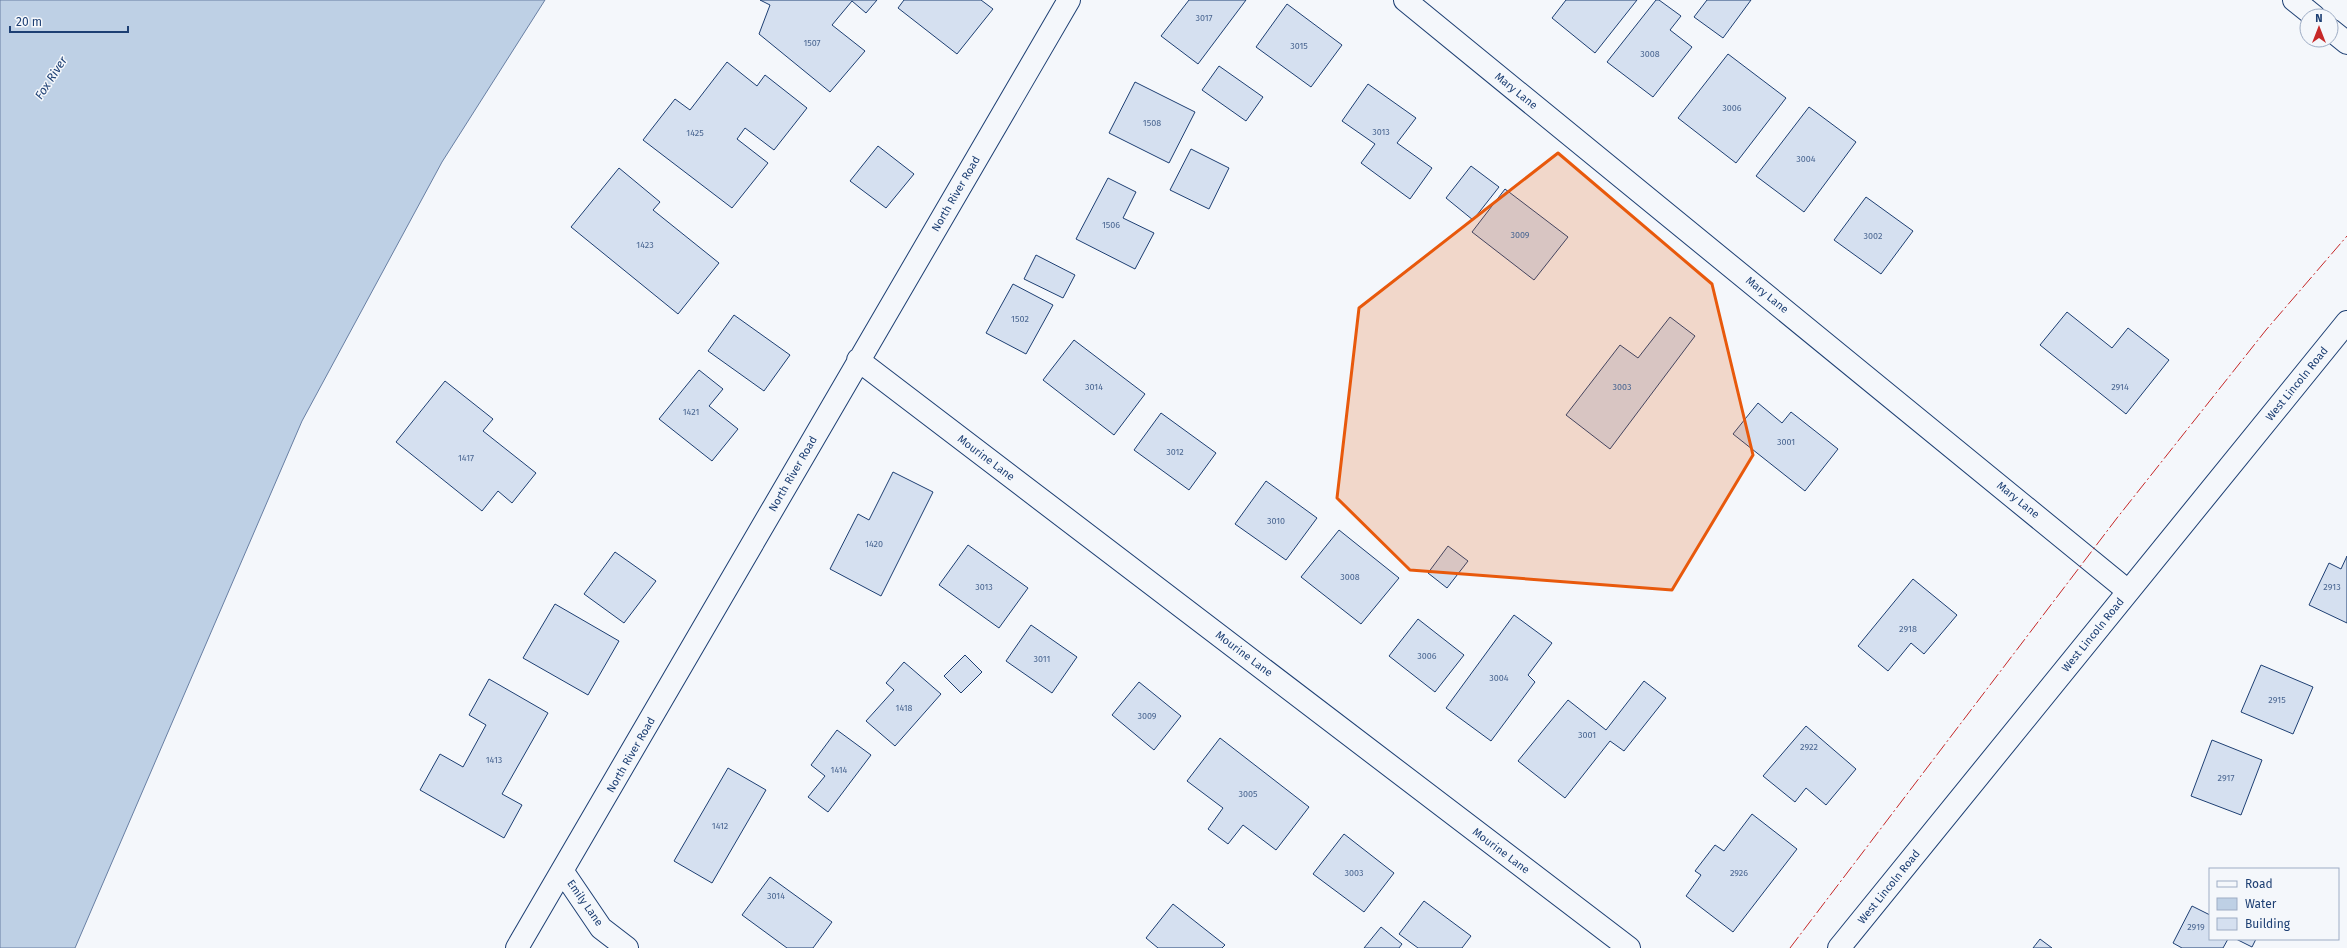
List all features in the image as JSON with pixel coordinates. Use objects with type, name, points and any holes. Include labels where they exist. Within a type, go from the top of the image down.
[{"type":"street","name":"North River Road","points":[[517,948],[563,872],[858,360],[1069,0]]},
{"type":"street","name":"Mary Lane","points":[[1405,0],[2128,591]]},
{"type":"street","points":[[2294,0],[2304,8]]},
{"type":"street","points":[[2339,36],[2347,43]]},
{"type":"street","name":"West Lincoln Road","points":[[1839,948],[2347,322]]},
{"type":"street","name":"Mourine Lane","points":[[858,360],[1629,948]]},
{"type":"street","name":"Emily Lane","points":[[563,872],[601,928],[627,948]]},
{"type":"highlighted area","points":[[1558,153],[1712,284],[1753,455],[1672,590],[1410,570],[1337,498],[1359,308]]},
{"type":"water","name":"Fox River","points":[[0,0],[545,0],[442,162],[302,421],[75,948],[0,948]]},
{"type":"building","points":[[760,0],[877,0],[866,13],[852,1],[832,25],[865,51],[830,92],[759,34],[770,5]]},
{"type":"building","points":[[904,0],[981,0],[993,9],[957,54],[898,8]]},
{"type":"building","points":[[1189,0],[1246,0],[1198,64],[1161,36]]},
{"type":"building","points":[[1566,0],[1637,0],[1595,53],[1552,18]]},
{"type":"building","points":[[1656,0],[1659,0],[1681,16],[1670,30],[1692,47],[1653,97],[1607,62]]},
{"type":"building","points":[[1707,0],[1751,0],[1723,38],[1694,17]]},
{"type":"building","points":[[1287,4],[1342,45],[1311,87],[1256,47]]},
{"type":"building","points":[[1728,54],[1786,98],[1736,163],[1678,118]]},
{"type":"building","points":[[727,62],[757,86],[765,75],[807,108],[774,150],[745,128],[737,139],[768,163],[732,208],[643,140],[675,99],[690,110]]},
{"type":"building","points":[[1219,66],[1263,97],[1246,121],[1202,90]]},
{"type":"building","points":[[1135,82],[1195,112],[1169,163],[1109,133]]},
{"type":"building","points":[[1368,84],[1416,118],[1397,143],[1432,168],[1410,199],[1361,163],[1375,144],[1342,121]]},
{"type":"building","points":[[1809,107],[1856,142],[1804,212],[1756,176]]},
{"type":"building","points":[[878,146],[914,174],[886,208],[850,181]]},
{"type":"building","points":[[1191,149],[1229,168],[1209,209],[1170,190]]},
{"type":"building","points":[[1471,166],[1499,187],[1473,220],[1446,198]]},
{"type":"building","points":[[619,168],[660,202],[653,210],[719,263],[678,314],[571,227]]},
{"type":"building","points":[[1108,178],[1136,192],[1123,218],[1154,233],[1135,269],[1076,239]]},
{"type":"building","points":[[1505,189],[1568,237],[1534,280],[1472,232]]},
{"type":"building","points":[[1866,197],[1913,231],[1881,274],[1834,240]]},
{"type":"building","points":[[1036,255],[1075,275],[1063,298],[1024,279]]},
{"type":"building","points":[[1013,284],[1053,305],[1026,354],[986,333]]},
{"type":"building","points":[[2067,312],[2112,348],[2128,328],[2169,360],[2126,414],[2040,345]]},
{"type":"building","points":[[734,315],[790,355],[764,391],[708,351]]},
{"type":"building","points":[[1670,317],[1695,336],[1610,449],[1566,415],[1620,345],[1638,358]]},
{"type":"building","points":[[1074,340],[1145,394],[1114,435],[1043,380]]},
{"type":"building","points":[[699,370],[723,389],[709,406],[738,429],[712,461],[659,419]]},
{"type":"building","points":[[445,381],[493,419],[483,431],[536,473],[512,503],[498,491],[482,511],[396,442]]},
{"type":"building","points":[[1758,403],[1782,423],[1791,412],[1838,449],[1805,491],[1733,434]]},
{"type":"building","points":[[1161,413],[1216,453],[1189,490],[1134,450]]},
{"type":"building","points":[[893,472],[933,492],[881,596],[830,569],[858,514],[869,520]]},
{"type":"building","points":[[1266,481],[1317,518],[1286,560],[1235,524]]},
{"type":"building","points":[[1339,530],[1399,578],[1361,624],[1301,577]]},
{"type":"building","points":[[968,545],[1028,588],[999,628],[939,585]]},
{"type":"building","points":[[1448,546],[1468,561],[1447,588],[1428,573]]},
{"type":"building","points":[[615,552],[656,581],[624,623],[584,594]]},
{"type":"building","points":[[2347,556],[2347,623],[2309,605],[2329,563],[2341,569]]},
{"type":"building","points":[[1913,579],[1957,615],[1924,654],[1911,643],[1888,671],[1858,646]]},
{"type":"building","points":[[555,604],[619,641],[588,695],[523,658]]},
{"type":"building","points":[[1514,615],[1552,643],[1528,675],[1535,682],[1491,741],[1446,708]]},
{"type":"building","points":[[1418,619],[1464,655],[1435,692],[1389,656]]},
{"type":"building","points":[[1031,625],[1077,657],[1052,693],[1006,661]]},
{"type":"building","points":[[965,655],[982,672],[961,693],[944,676]]},
{"type":"building","points":[[904,662],[941,694],[895,746],[866,721],[894,690],[886,683]]},
{"type":"building","points":[[2261,665],[2313,687],[2293,734],[2241,712]]},
{"type":"building","points":[[489,679],[548,713],[502,794],[522,805],[504,838],[420,790],[440,754],[463,767],[486,725],[469,715]]},
{"type":"building","points":[[1644,681],[1666,698],[1624,751],[1610,741],[1565,798],[1518,761],[1568,700],[1606,730]]},
{"type":"building","points":[[1139,682],[1181,716],[1154,750],[1112,715]]},
{"type":"building","points":[[1806,726],[1856,769],[1826,805],[1806,788],[1795,802],[1763,776]]},
{"type":"building","points":[[837,730],[871,755],[828,812],[808,797],[825,776],[811,765]]},
{"type":"building","points":[[1220,738],[1309,807],[1276,850],[1243,825],[1228,844],[1208,829],[1223,808],[1187,781]]},
{"type":"building","points":[[2212,740],[2262,760],[2241,815],[2191,796]]},
{"type":"building","points":[[728,768],[766,790],[712,883],[674,861]]},
{"type":"building","points":[[1752,814],[1797,849],[1733,932],[1686,896],[1701,875],[1695,871],[1715,845],[1724,851]]},
{"type":"building","points":[[1344,834],[1394,873],[1364,912],[1313,874]]},
{"type":"building","points":[[770,877],[832,922],[813,948],[787,948],[742,915]]},
{"type":"building","points":[[1424,901],[1471,936],[1462,948],[1418,948],[1399,934]]},
{"type":"building","points":[[1173,904],[1225,945],[1222,948],[1158,948],[1146,938]]},
{"type":"building","points":[[2192,906],[2209,914],[2209,940],[2227,940],[2223,948],[2182,948],[2173,943]]},
{"type":"building","points":[[1381,927],[1402,944],[1399,948],[1364,948]]},
{"type":"building","points":[[2040,939],[2052,948],[2033,948]]},
{"type":"building","points":[[2238,940],[2256,940],[2252,947]]},
{"type":"power","points":[[1790,948],[2117,518],[2266,330],[2347,236]]}]
